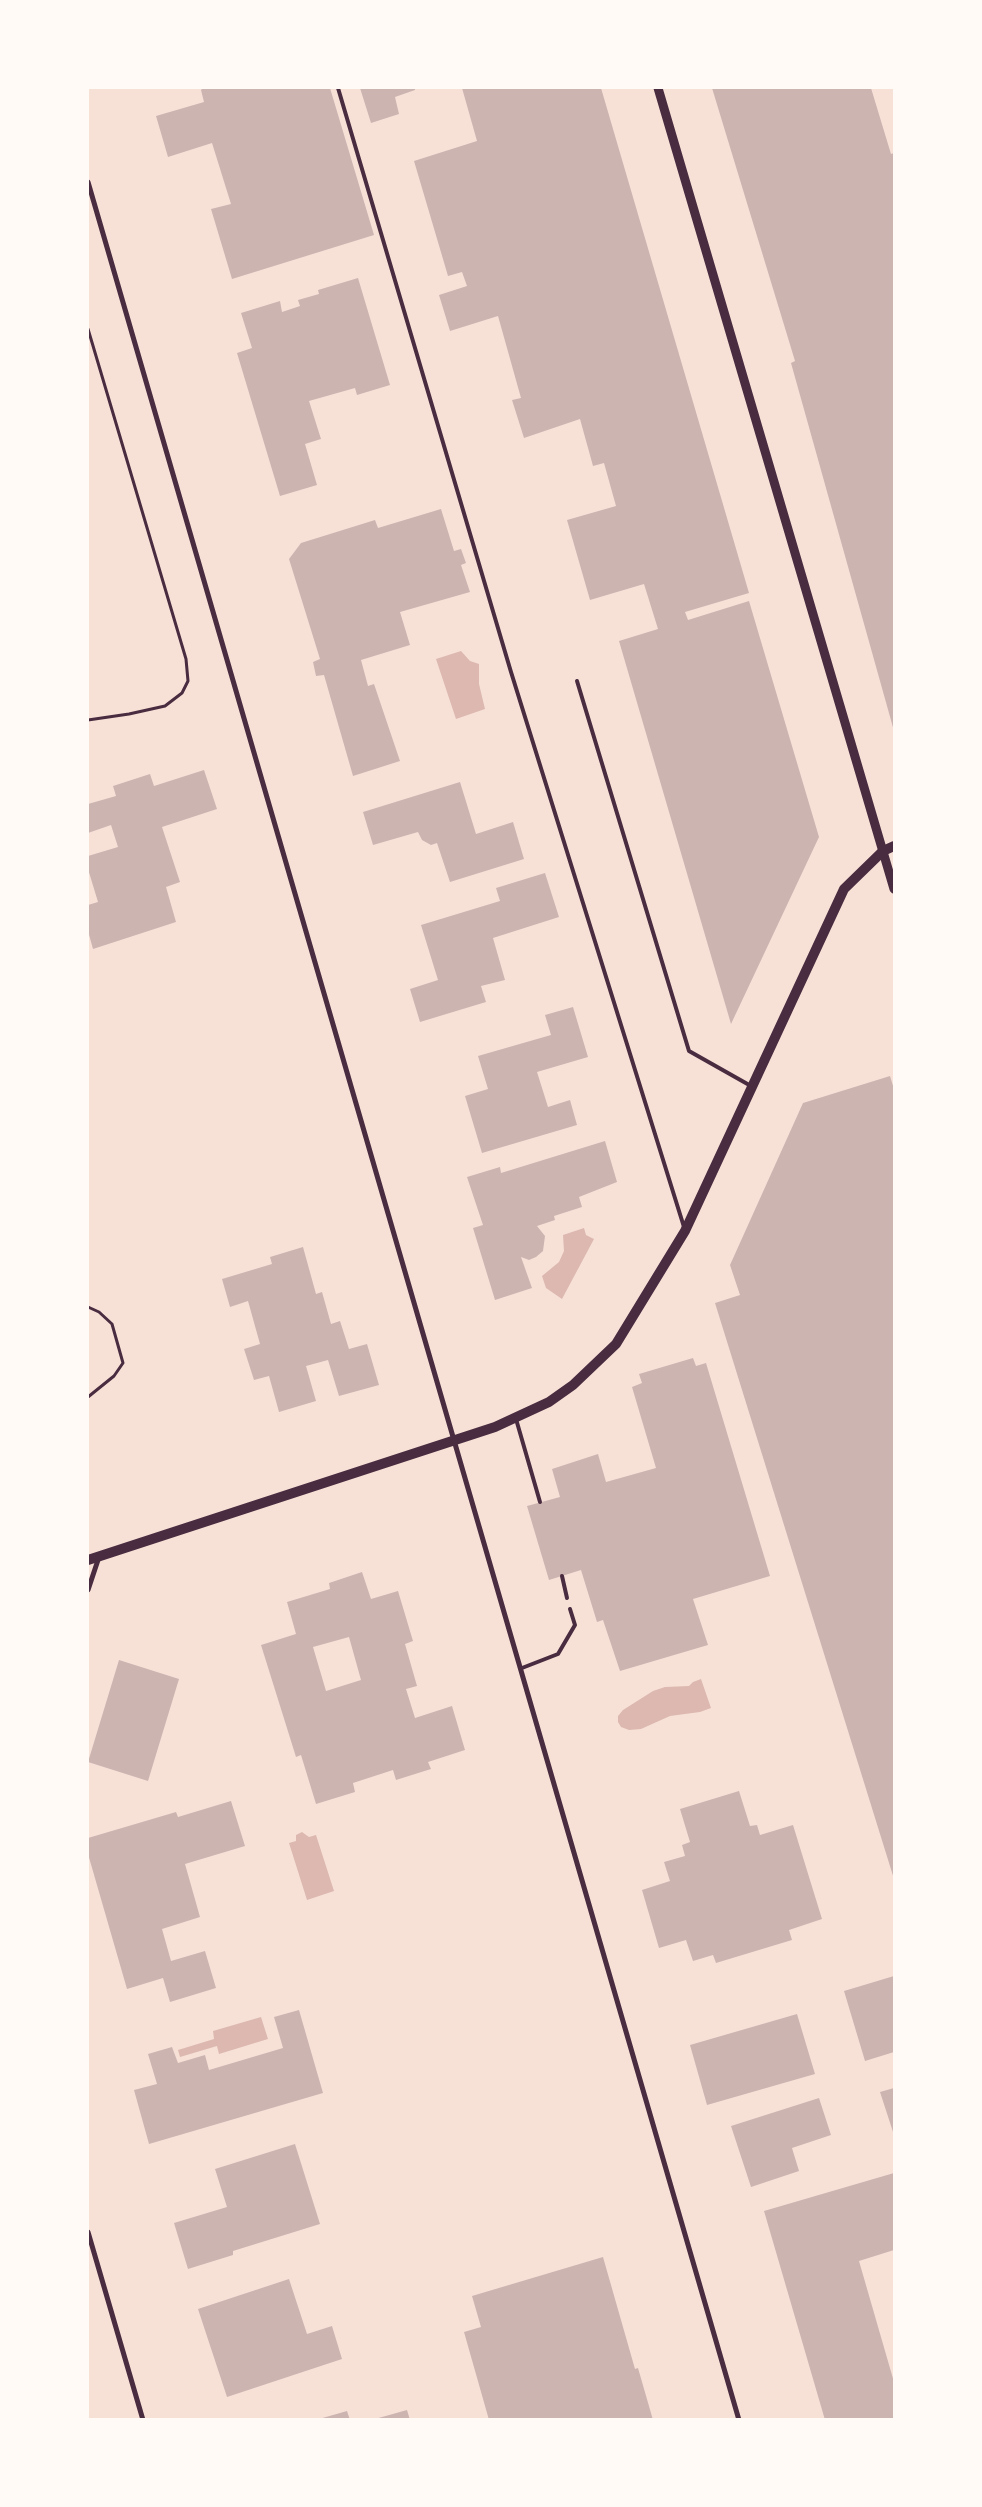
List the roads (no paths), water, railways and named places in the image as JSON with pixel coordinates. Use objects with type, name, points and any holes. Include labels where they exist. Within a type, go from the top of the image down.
[{"type":"main road","points":[[88,1560],[516,1419],[548,1402],[573,1385],[616,1344],[685,1231],[844,888],[884,852],[894,846]]},
{"type":"street","points":[[658,88],[894,889]]},
{"type":"street","points":[[88,182],[522,1668],[739,2420]]},
{"type":"street","points":[[88,1590],[100,1556]]},
{"type":"street","points":[[88,2232],[142,2420]]},
{"type":"lane","points":[[338,88],[511,672],[685,1231]]},
{"type":"lane","points":[[577,681],[689,1051],[751,1086]]},
{"type":"lane","points":[[516,1419],[540,1502]]},
{"type":"lane","points":[[562,1576],[567,1598]]},
{"type":"lane","points":[[522,1668],[558,1654],[575,1625],[570,1609]]}]
